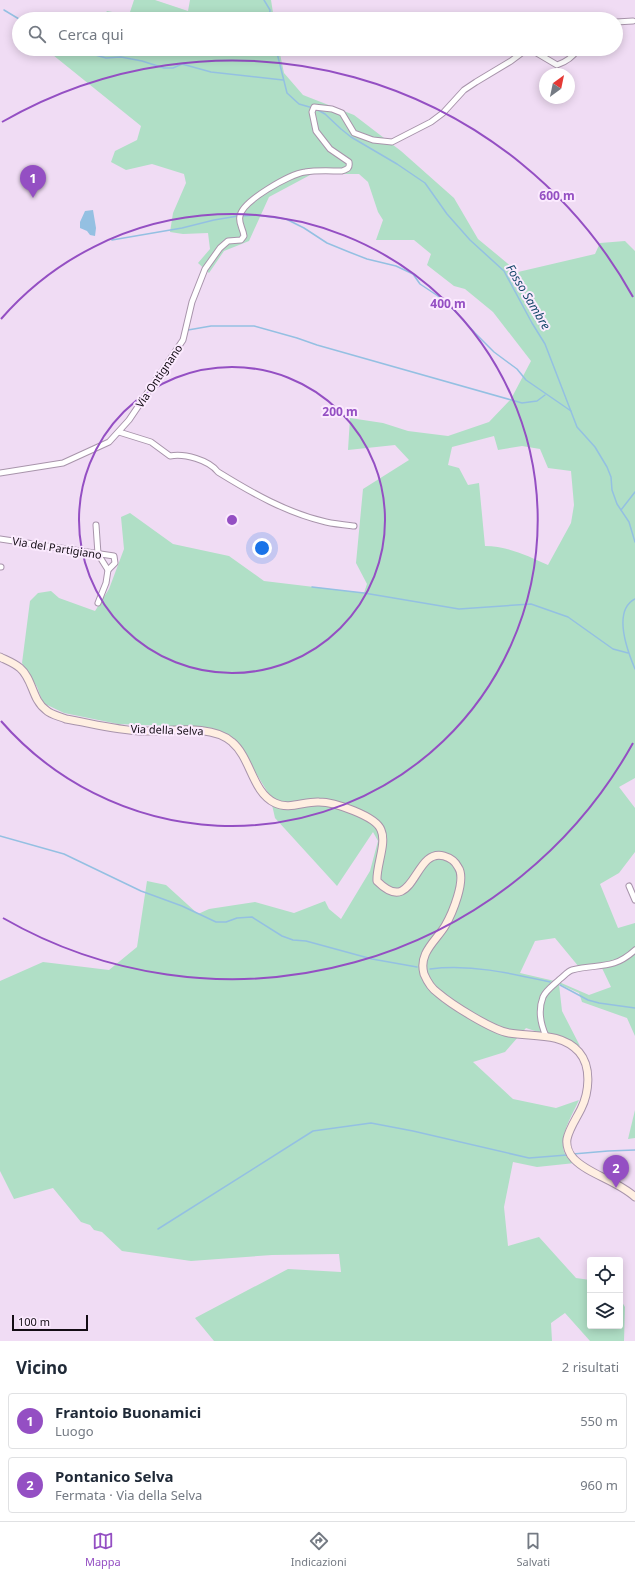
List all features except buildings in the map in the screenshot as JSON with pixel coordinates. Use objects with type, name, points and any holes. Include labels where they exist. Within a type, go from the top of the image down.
[{"type":"street","points":[[623,22],[633,21]]},
{"type":"street","name":"Via Ontignano","points":[[0,473],[63,463],[109,442],[129,420],[183,340],[192,302],[205,270],[220,248],[228,241],[241,240],[244,236],[239,222],[240,213],[246,205],[271,186],[304,172],[342,171],[348,169],[350,165],[349,162],[330,149],[316,131],[312,112],[314,107],[332,108],[342,113],[354,134],[373,140],[392,142],[431,122],[464,90],[518,56]]},
{"type":"street","name":"Via Ontignano","points":[[540,56],[557,65],[572,56]]},
{"type":"street","points":[[119,432],[150,442],[170,456],[179,454],[195,458],[214,466],[218,472],[256,496],[280,506],[326,522],[354,526]]},
{"type":"street","points":[[96,525],[98,554],[108,570],[106,582],[98,603]]},
{"type":"street","name":"Via del Partigiano","points":[[0,539],[114,556],[115,563],[108,570]]},
{"type":"street","name":"Via della Selva","points":[[0,658],[20,668],[31,683],[41,706],[45,710],[55,715],[66,719],[140,731],[212,732],[233,742],[245,759],[259,787],[268,800],[282,806],[312,802],[333,804],[369,818],[377,824],[381,830],[383,840],[376,872],[377,881],[390,892],[397,892],[404,889],[412,882],[422,865],[431,858],[442,856],[452,859],[461,872],[462,880],[450,916],[425,953],[424,972],[427,981],[437,993],[498,1030],[508,1033],[546,1036],[571,1045],[580,1053],[586,1063],[588,1075],[586,1095],[582,1108],[567,1138],[566,1144],[568,1150],[574,1159],[585,1167],[618,1185],[635,1197]]},
{"type":"street","points":[[628,886],[635,900]]},
{"type":"street","points":[[546,1036],[542,1025],[541,1007],[544,996],[549,990],[570,970],[608,966],[624,960],[635,950]]},
{"type":"green space","points":[[134,0],[155,0],[188,11],[190,0],[271,0],[273,12],[130,12]]},
{"type":"green space","points":[[54,56],[280,56],[284,73],[303,95],[354,115],[401,151],[454,198],[478,239],[518,272],[595,254],[600,243],[625,241],[635,251],[635,778],[619,787],[635,808],[635,852],[619,873],[600,884],[618,928],[635,923],[635,1036],[627,1018],[582,1002],[579,993],[559,984],[562,1011],[580,1046],[526,1028],[505,1052],[473,1062],[513,1099],[556,1108],[579,1100],[566,1128],[563,1144],[567,1157],[575,1163],[537,1167],[513,1162],[504,1207],[508,1246],[539,1237],[576,1278],[587,1280],[587,1329],[623,1329],[623,1304],[625,1307],[624,1341],[590,1341],[565,1313],[551,1323],[552,1341],[214,1341],[195,1318],[288,1269],[341,1272],[339,1254],[272,1255],[191,1261],[122,1251],[102,1232],[94,1230],[90,1225],[81,1222],[53,1188],[14,1199],[0,1171],[0,981],[43,962],[109,970],[137,947],[147,881],[166,885],[198,914],[209,909],[255,902],[294,913],[325,901],[329,909],[341,919],[370,871],[378,841],[373,832],[337,886],[275,818],[270,796],[236,741],[212,728],[118,724],[64,713],[43,703],[37,687],[22,663],[30,601],[38,593],[51,591],[59,598],[95,611],[109,589],[124,549],[121,517],[130,513],[173,544],[229,556],[264,581],[364,593],[367,584],[356,563],[363,489],[409,460],[395,445],[348,450],[350,418],[383,423],[408,431],[448,436],[489,422],[511,399],[531,361],[493,312],[465,289],[454,286],[427,265],[431,254],[414,240],[376,240],[383,220],[378,212],[368,182],[359,174],[312,174],[269,197],[249,241],[224,251],[209,273],[198,263],[210,249],[208,233],[183,234],[170,232],[173,213],[186,183],[184,174],[152,164],[126,170],[111,162],[115,151],[137,140],[141,126]],"holes":[[[494,436],[498,450],[522,446],[540,449],[548,468],[571,471],[574,505],[571,523],[548,565],[510,550],[493,546],[485,546],[479,483],[468,485],[459,468],[448,465],[452,447]],[[555,938],[579,967],[601,966],[611,987],[589,995],[559,982],[520,973],[535,941]]]},
{"type":"green space","points":[[635,1110],[635,1138],[628,1139]]},
{"type":"water","points":[[93,210],[96,228],[95,236],[90,235],[87,231],[80,228],[80,222],[85,211]]},
{"type":"waterway","name":"Fosso Sambre","points":[[264,0],[270,12]]},
{"type":"waterway","points":[[4,10],[12,15]]},
{"type":"waterway","points":[[99,56],[106,58],[121,57],[142,61],[164,68],[173,68],[182,64],[211,72],[283,80]]},
{"type":"waterway","name":"Fosso Sambre","points":[[278,56],[287,93],[299,104],[313,108]]},
{"type":"waterway","name":"Fosso Sambre","points":[[316,109],[325,114],[351,137],[397,164],[425,183],[447,214],[470,240],[504,271],[545,344],[577,427],[595,447],[607,467],[611,477],[612,490],[617,504],[629,522],[635,542]]},
{"type":"waterway","points":[[242,216],[256,215],[286,219],[304,228],[327,243],[367,259],[396,266],[413,274],[420,284],[438,296],[455,311],[494,352],[517,369],[526,380],[571,411]]},
{"type":"waterway","points":[[112,240],[182,228],[238,216]]},
{"type":"waterway","points":[[188,330],[211,326],[254,326],[522,403],[537,401],[545,395]]},
{"type":"waterway","points":[[621,510],[635,492]]},
{"type":"waterway","points":[[312,587],[364,593],[459,609],[531,604],[568,617],[613,649],[628,653]]},
{"type":"waterway","name":"Fosso Sambre","points":[[635,599],[628,605],[624,612],[623,621],[625,642],[635,669]]},
{"type":"waterway","points":[[0,836],[64,854],[141,891],[182,906],[216,922],[226,922],[237,918],[252,917],[282,936],[293,940],[306,941],[372,959],[417,967]]},
{"type":"waterway","points":[[430,969],[460,968],[490,970],[550,982]]},
{"type":"waterway","points":[[560,985],[588,1000],[635,1008]]},
{"type":"waterway","points":[[158,1229],[313,1131],[371,1123],[413,1131],[529,1158],[567,1155]]},
{"type":"waterway","points":[[573,1154],[635,1150]]},
{"type":"place","name":"Frantoio Buonamici","points":[[33,198]]},
{"type":"place","name":"Pontanico Selva","points":[[616,1188]]}]
